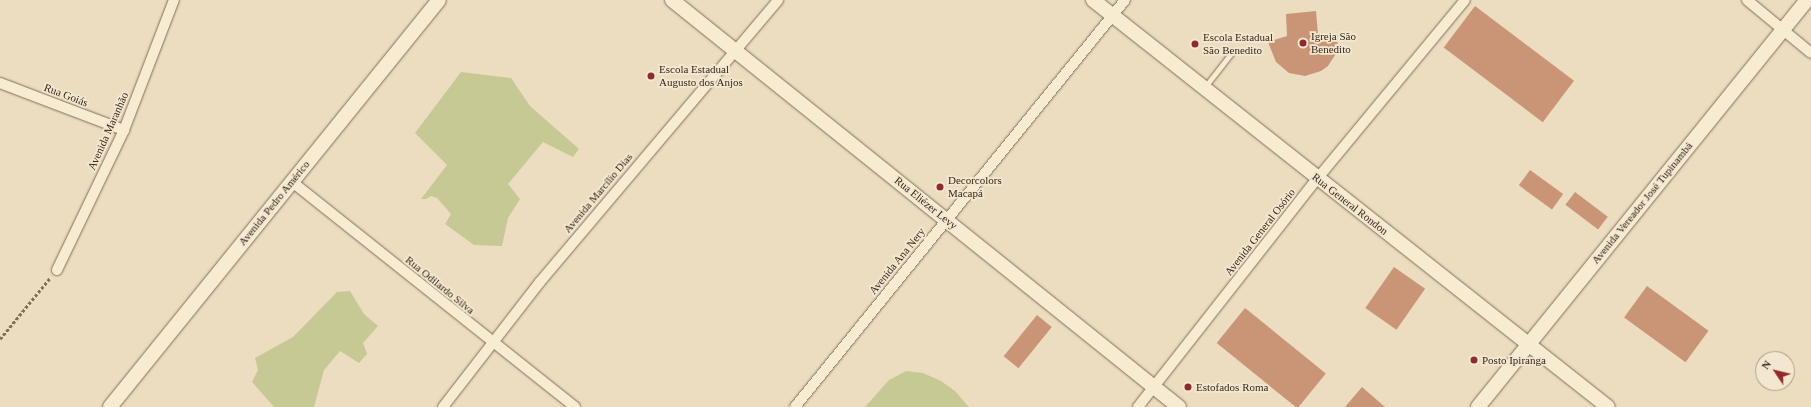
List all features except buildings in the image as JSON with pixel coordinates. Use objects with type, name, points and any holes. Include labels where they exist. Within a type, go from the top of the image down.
[{"type":"main road","name":"Avenida Pedro Américo","points":[[110,407],[439,0]]},
{"type":"main road","name":"Rua Eliézer Levy","points":[[672,0],[1180,407]]},
{"type":"main road","name":"Rua General Rondon","points":[[1093,0],[1317,179],[1530,343],[1608,407]]},
{"type":"main road","name":"Avenida Vereador José Tupinambá","points":[[1478,407],[1807,0]]},
{"type":"street","name":"Avenida Maranhão","points":[[57,270],[124,130],[174,0]]},
{"type":"street","name":"Avenida Marcílio Dias","points":[[443,407],[624,180],[778,0]]},
{"type":"street","name":"Avenida Ana Nery","points":[[795,407],[1125,0]]},
{"type":"street","name":"Avenida General Osório","points":[[1138,407],[1317,179],[1465,0]]},
{"type":"street","points":[[1747,0],[1811,53]]},
{"type":"street","name":"Rua Goiás","points":[[0,83],[124,130]]},
{"type":"street","name":"Rua Odilardo Silva","points":[[291,182],[575,407]]},
{"type":"lane","points":[[1204,88],[1233,51]]},
{"type":"path","points":[[0,339],[57,270]]},
{"type":"green space","points":[[461,72],[511,78],[530,106],[579,149],[573,157],[543,142],[508,184],[520,199],[508,218],[502,246],[474,245],[445,224],[451,214],[437,198],[431,196],[426,199],[421,199],[447,165],[415,133]]},
{"type":"green space","points":[[350,291],[364,314],[378,326],[363,343],[367,354],[359,363],[340,351],[324,370],[314,407],[274,407],[252,382],[258,370],[255,358],[293,337],[337,292]]},
{"type":"green space","points":[[906,371],[923,373],[941,381],[955,391],[969,407],[865,407],[889,380]]},
{"type":"place","name":"Igreja São Benedito","points":[[1303,43]]},
{"type":"place","name":"Escola Estadual São Benedito","points":[[1195,44]]},
{"type":"place","name":"Escola Estadual Augusto dos Anjos","points":[[651,76]]},
{"type":"place","name":"Decorcolors Macapá","points":[[940,187]]},
{"type":"place","name":"Posto Ipiranga","points":[[1474,360]]},
{"type":"place","name":"Estofados Roma","points":[[1188,387]]}]
